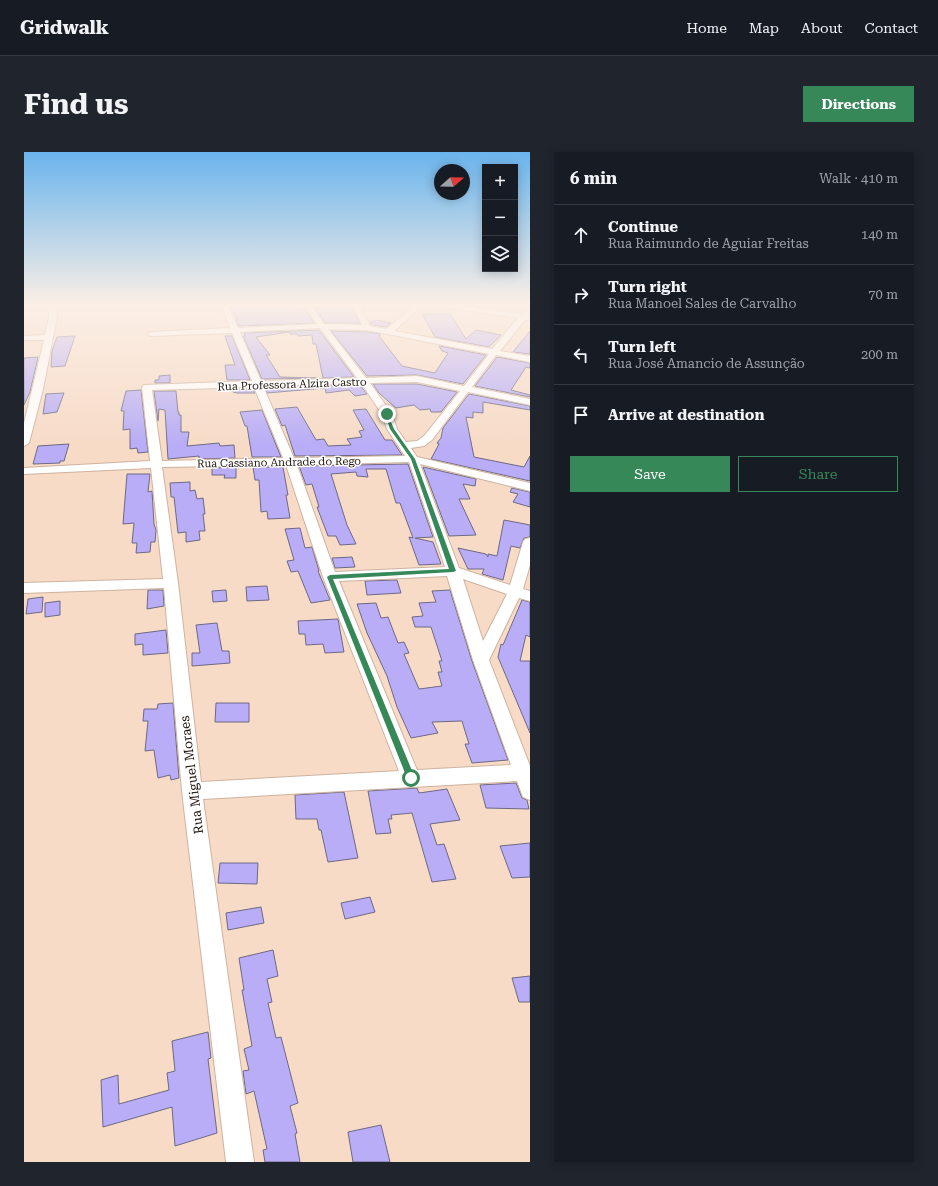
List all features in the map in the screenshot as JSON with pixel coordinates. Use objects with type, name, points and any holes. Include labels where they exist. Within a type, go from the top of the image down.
[{"type":"street","points":[[24,444],[45,351]]},
{"type":"street","points":[[244,351],[290,461],[330,577],[411,778]]},
{"type":"street","points":[[341,351],[387,414],[392,429],[413,459],[453,571],[481,660],[526,774],[530,791]]},
{"type":"street","points":[[489,351],[530,359]]},
{"type":"street","points":[[404,445],[418,445],[423,442],[494,352]]},
{"type":"street","name":"Rua Professora Alzira Castro","points":[[147,387],[365,382],[417,379],[530,402]]},
{"type":"street","name":"Rua Miguel Moraes","points":[[147,387],[171,583],[192,791],[240,1162]]},
{"type":"street","name":"Rua Cassiano Andrade do Rego","points":[[24,471],[157,464],[413,459],[530,487]]},
{"type":"street","points":[[481,660],[515,592],[530,542]]},
{"type":"street","points":[[330,577],[453,571],[530,596]]},
{"type":"street","points":[[24,588],[171,583]]},
{"type":"street","points":[[192,791],[411,778],[526,774]]},
{"type":"building","points":[[52,351],[70,351],[65,366],[51,367]]},
{"type":"building","points":[[230,351],[238,351],[250,380],[227,380],[225,365],[235,365]]},
{"type":"building","points":[[250,351],[267,351],[270,355],[266,355],[280,377],[317,378],[262,379]]},
{"type":"building","points":[[317,351],[335,351],[354,377],[323,378]]},
{"type":"building","points":[[347,351],[391,351],[402,366],[435,373],[448,353],[442,351],[466,351],[486,355],[463,384],[417,375],[367,376]]},
{"type":"building","points":[[530,351],[530,354],[513,352]]},
{"type":"building","points":[[38,357],[30,392],[24,405],[24,358]]},
{"type":"building","points":[[497,357],[530,363],[530,368],[526,367],[511,390],[530,395],[530,397],[475,386]]},
{"type":"building","points":[[170,375],[170,383],[155,383],[155,380],[159,380],[159,376]]},
{"type":"building","points":[[373,384],[417,384],[457,392],[441,412],[431,412],[430,409],[420,410],[414,405],[396,408],[379,393]]},
{"type":"building","points":[[360,385],[367,394],[355,396],[349,390],[326,393],[325,388],[267,393],[265,387]]},
{"type":"building","points":[[232,389],[253,389],[255,393],[237,393],[233,392]]},
{"type":"building","points":[[141,390],[148,452],[138,453],[137,448],[130,449],[130,429],[123,430],[124,411],[121,411],[126,391]]},
{"type":"building","points":[[154,391],[176,391],[178,412],[179,415],[181,415],[181,432],[189,432],[187,446],[219,443],[220,446],[234,445],[235,458],[199,459],[199,456],[168,459],[165,410],[159,409],[158,421]]},
{"type":"building","points":[[64,393],[57,412],[43,414],[46,394]]},
{"type":"building","points":[[469,394],[530,406],[530,410],[483,402],[483,413],[473,412],[473,418],[466,417],[474,457],[524,467],[530,456],[530,481],[431,459],[439,444],[437,443],[441,438],[443,428]]},
{"type":"building","points":[[297,407],[316,440],[324,439],[328,446],[351,445],[347,439],[362,437],[359,431],[364,430],[353,410],[366,409],[385,440],[392,440],[402,455],[295,456],[285,425],[282,426],[275,409]]},
{"type":"building","points":[[262,410],[281,457],[252,457],[247,426],[245,426],[240,412]]},
{"type":"building","points":[[69,444],[64,461],[60,461],[60,463],[33,464],[38,446]]},
{"type":"building","points":[[408,464],[433,537],[415,538],[433,542],[441,564],[419,565],[409,537],[413,538],[400,503],[396,503],[386,469],[366,469],[368,477],[357,476],[356,472],[331,474],[347,525],[356,544],[340,545],[336,536],[328,536],[317,507],[319,507],[312,484],[306,485],[299,466]]},
{"type":"building","points":[[236,467],[236,478],[224,478],[225,475],[212,475],[212,468]]},
{"type":"building","points":[[253,467],[283,467],[290,518],[268,519],[267,511],[261,512],[259,480],[255,480]]},
{"type":"building","points":[[423,467],[476,479],[475,486],[463,484],[470,499],[459,499],[476,535],[449,536]]},
{"type":"building","points":[[127,474],[150,474],[148,492],[152,491],[154,524],[156,530],[155,542],[151,542],[150,552],[136,553],[137,543],[132,543],[134,523],[123,524]]},
{"type":"building","points":[[190,482],[190,491],[195,490],[197,499],[203,498],[205,531],[199,531],[200,540],[186,542],[186,532],[178,533],[174,497],[171,497],[170,483]]},
{"type":"building","points":[[512,488],[530,492],[530,507],[513,502],[518,494],[510,492]]},
{"type":"building","points":[[504,520],[530,525],[530,537],[524,538],[520,548],[511,546],[503,580],[482,574],[484,569],[468,569],[458,548],[486,554],[488,557],[488,554],[497,556]]},
{"type":"building","points":[[300,528],[305,548],[312,547],[318,571],[330,600],[311,603],[298,571],[291,572],[287,561],[294,560],[285,529]]},
{"type":"building","points":[[352,557],[355,567],[335,568],[332,558]]},
{"type":"building","points":[[397,580],[401,593],[367,595],[365,581]]},
{"type":"building","points":[[267,586],[269,600],[247,601],[246,587]]},
{"type":"building","points":[[148,590],[163,590],[164,606],[147,609]]},
{"type":"building","points":[[226,590],[227,601],[213,602],[212,591]]},
{"type":"building","points":[[450,590],[472,661],[508,760],[472,763],[465,744],[469,744],[462,721],[432,722],[438,733],[411,738],[397,707],[387,676],[367,633],[357,604],[376,603],[381,618],[388,617],[398,643],[404,642],[409,653],[404,654],[419,689],[442,686],[438,672],[442,672],[439,661],[442,661],[431,627],[415,627],[412,617],[423,616],[419,603],[436,602],[432,591]]},
{"type":"building","points":[[43,597],[42,612],[26,614],[28,599]]},
{"type":"building","points":[[522,600],[530,602],[530,637],[526,635],[520,661],[530,661],[530,733],[498,657],[501,644],[503,645]]},
{"type":"building","points":[[60,601],[60,615],[45,617],[45,603]]},
{"type":"building","points":[[338,619],[344,652],[325,653],[323,644],[306,645],[305,634],[299,634],[298,621]]},
{"type":"building","points":[[217,623],[222,651],[229,651],[230,663],[192,666],[192,653],[200,653],[196,625]]},
{"type":"building","points":[[166,630],[168,653],[143,655],[143,644],[135,645],[135,634]]},
{"type":"building","points":[[173,703],[179,778],[171,780],[170,775],[158,778],[154,750],[145,751],[148,721],[143,721],[144,709],[157,709],[158,704]]},
{"type":"building","points":[[216,703],[249,703],[249,722],[215,722]]},
{"type":"building","points":[[516,783],[522,798],[527,800],[529,809],[486,808],[480,785]]},
{"type":"building","points":[[417,788],[419,793],[447,789],[460,820],[430,824],[437,845],[444,844],[456,879],[432,882],[412,813],[391,815],[392,819],[388,819],[391,833],[376,834],[368,791]]},
{"type":"building","points":[[344,792],[358,858],[328,862],[317,819],[296,819],[295,795]]},
{"type":"building","points":[[530,843],[530,877],[512,878],[500,846]]},
{"type":"building","points":[[220,863],[258,863],[257,884],[218,883]]},
{"type":"building","points":[[370,897],[375,912],[345,919],[341,903]]},
{"type":"building","points":[[261,907],[264,923],[228,930],[226,913]]},
{"type":"building","points":[[273,950],[278,976],[267,979],[272,1002],[268,1003],[276,1038],[281,1037],[298,1103],[290,1106],[297,1133],[295,1134],[300,1162],[265,1162],[263,1150],[267,1149],[254,1091],[246,1094],[243,1071],[249,1070],[244,1049],[252,1046],[242,990],[244,990],[239,958]]},
{"type":"building","points":[[530,976],[530,1002],[519,1002],[512,978]]},
{"type":"building","points":[[208,1032],[211,1058],[208,1059],[217,1133],[175,1146],[172,1107],[103,1127],[101,1080],[118,1075],[119,1104],[169,1090],[167,1073],[175,1071],[172,1041]]},
{"type":"building","points":[[381,1125],[390,1162],[353,1162],[348,1132]]},
{"type":"route","points":[[387,414],[392,429],[413,459],[453,571],[330,577],[411,778]]}]
